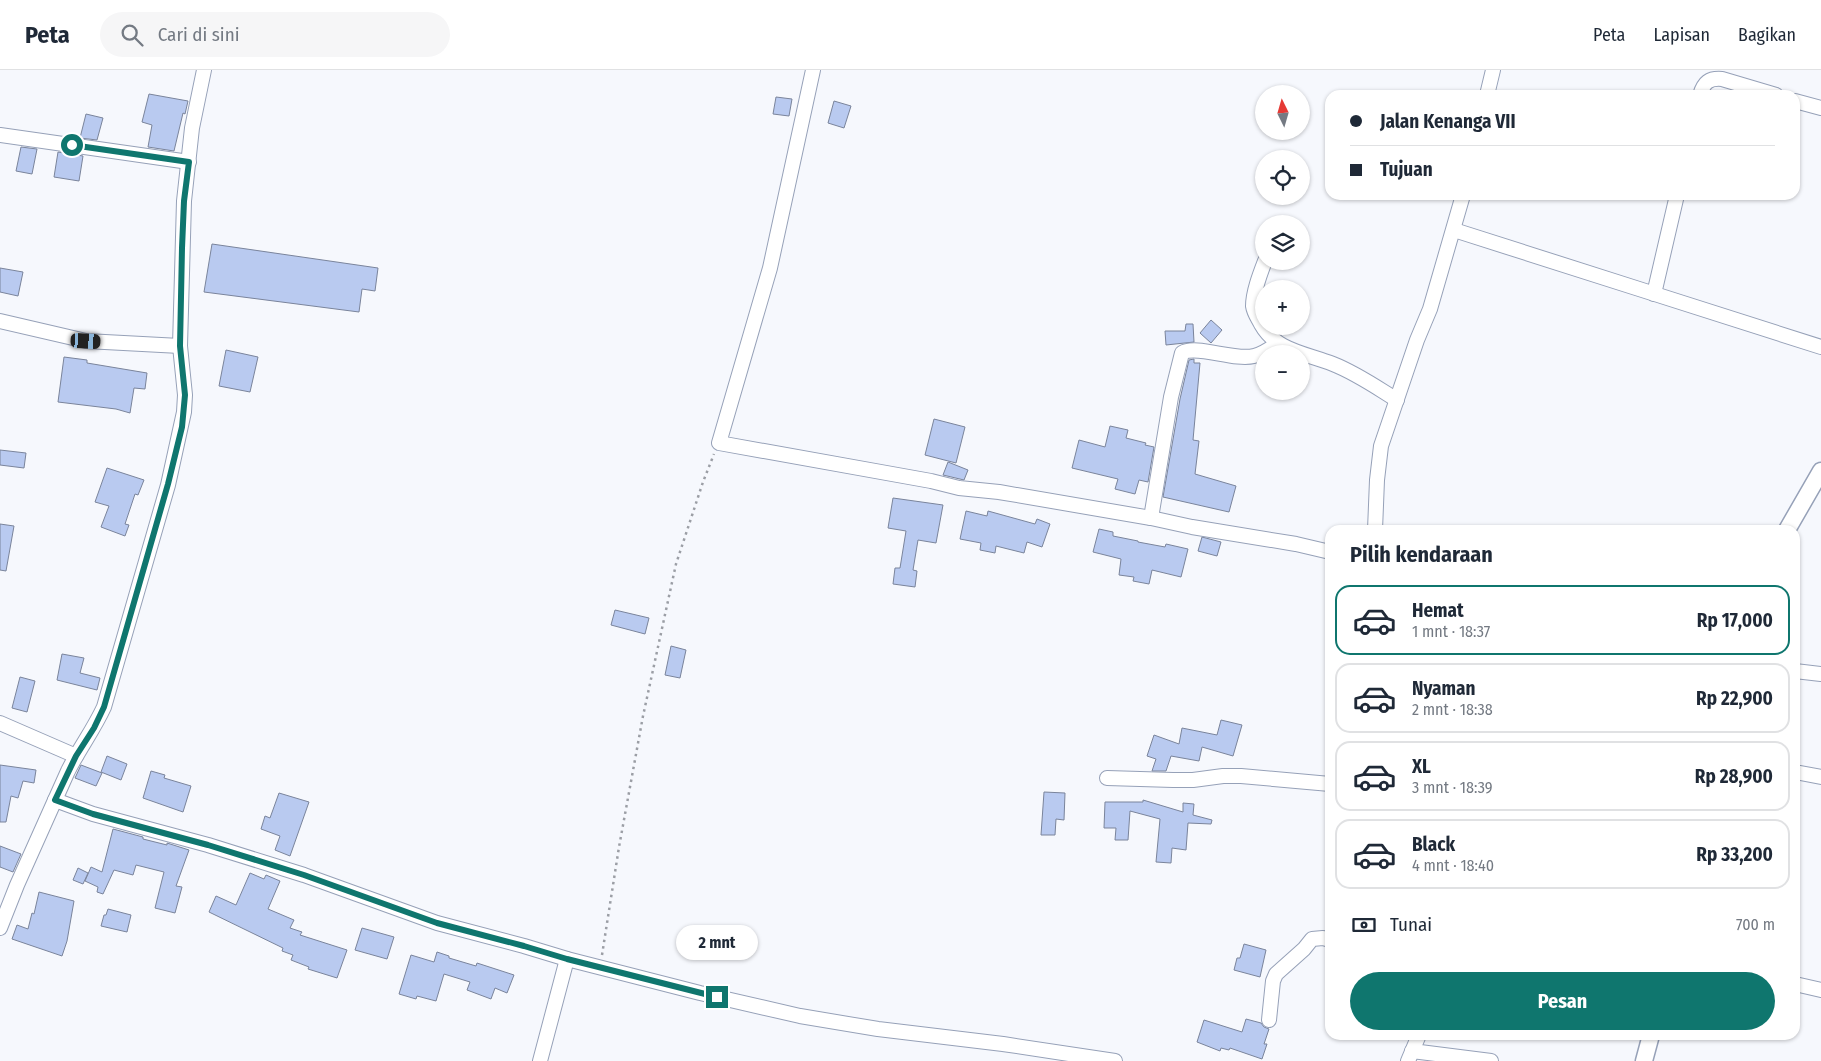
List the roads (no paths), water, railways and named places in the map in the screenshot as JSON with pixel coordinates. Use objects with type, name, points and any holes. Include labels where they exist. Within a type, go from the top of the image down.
[{"type":"street","points":[[0,928],[55,800],[76,756],[94,728],[104,707],[168,484],[184,412],[185,395],[180,346],[184,201],[192,128],[204,70]]},
{"type":"street","points":[[813,70],[770,268],[719,443],[931,481],[959,488],[1017,495],[1151,518],[1325,551]]},
{"type":"street","points":[[1488,90],[1492,70]]},
{"type":"street","points":[[1701,90],[1702,86],[1708,80],[1722,79],[1759,90]]},
{"type":"street","points":[[1800,102],[1821,108]]},
{"type":"street","points":[[0,135],[189,162]]},
{"type":"street","points":[[1375,525],[1381,446],[1430,309],[1462,200]]},
{"type":"street","points":[[1654,294],[1676,200]]},
{"type":"street","points":[[1454,230],[1821,346]]},
{"type":"street","points":[[1261,270],[1253,306],[1265,332],[1278,343],[1354,374],[1397,400]]},
{"type":"street","points":[[0,321],[86,341],[180,346]]},
{"type":"street","points":[[1151,518],[1172,396],[1182,353],[1198,350],[1233,357],[1247,357],[1262,353],[1278,343]]},
{"type":"street","points":[[1790,525],[1821,471]]},
{"type":"street","points":[[1800,671],[1821,674]]},
{"type":"street","points":[[0,723],[76,756]]},
{"type":"street","points":[[1800,773],[1821,777]]},
{"type":"street","points":[[1107,778],[1194,780],[1223,776],[1241,776],[1325,784]]},
{"type":"street","points":[[55,800],[93,814],[216,847],[304,875],[437,923],[700,993],[800,1016],[878,1029],[1003,1044],[1115,1061]]},
{"type":"street","points":[[1269,1020],[1273,981],[1276,974],[1304,949],[1312,939],[1325,938]]},
{"type":"street","points":[[540,1061],[567,959]]},
{"type":"street","points":[[1800,985],[1821,990]]},
{"type":"street","points":[[1417,1040],[1410,1056],[1491,1061]]},
{"type":"street","points":[[1644,1061],[1650,1040]]}]
